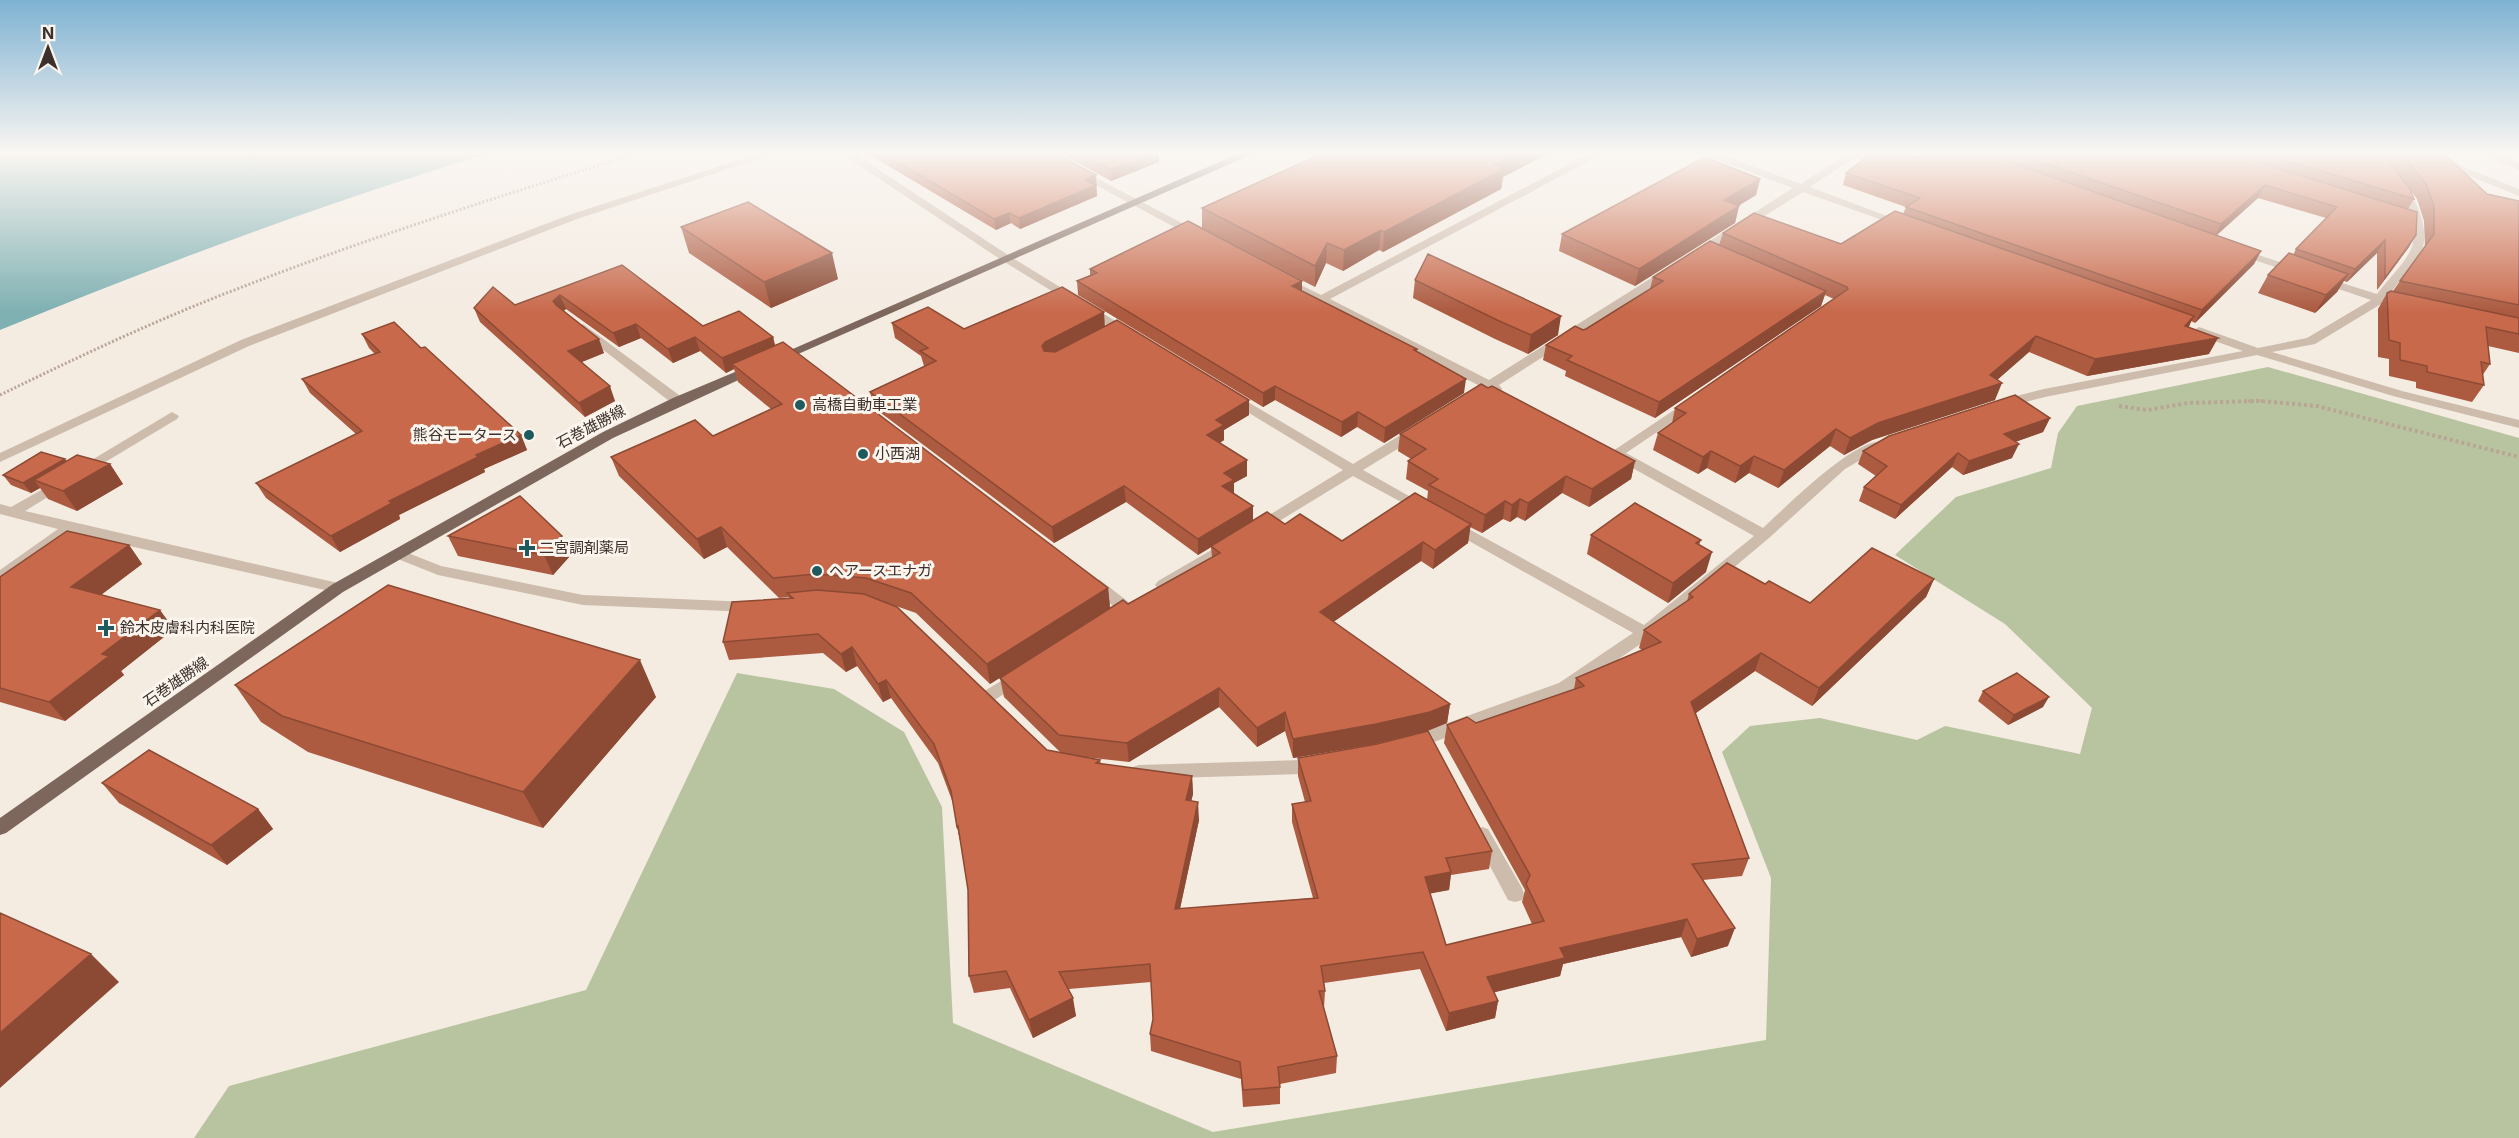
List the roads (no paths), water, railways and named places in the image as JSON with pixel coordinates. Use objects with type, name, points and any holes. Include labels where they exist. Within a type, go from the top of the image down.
[{"type":"main road","name":"石巻雄勝線","points":[[0,828],[338,588],[608,435],[678,401],[794,356],[1006,259],[1131,205]]},
{"type":"street","points":[[0,458],[245,343],[573,216],[608,205]]},
{"type":"street","points":[[924,205],[1114,330],[1140,340]]},
{"type":"street","points":[[1140,205],[1207,240]]},
{"type":"street","points":[[1320,300],[1501,205]]},
{"type":"street","points":[[1460,404],[1680,265],[1710,251],[1776,205]]},
{"type":"street","points":[[1849,205],[1911,227]]},
{"type":"street","points":[[1989,408],[2044,393],[2311,341],[2379,300],[2417,248],[2411,205]]},
{"type":"street","points":[[2233,249],[2379,300],[2402,305]]},
{"type":"street","points":[[1269,273],[1511,397]]},
{"type":"street","points":[[576,322],[678,401]]},
{"type":"street","points":[[2187,327],[2254,351],[2455,409],[2519,424]]},
{"type":"street","points":[[1221,389],[1353,470],[1645,633]]},
{"type":"street","points":[[1696,399],[1612,451],[1764,535]]},
{"type":"street","points":[[7,510],[172,416]]},
{"type":"street","points":[[1079,573],[1131,605],[1431,422]]},
{"type":"street","points":[[1397,747],[1433,744],[1564,687],[1645,633],[1764,535],[1840,466],[1889,441]]},
{"type":"street","points":[[7,510],[70,528],[338,588]]},
{"type":"street","points":[[0,577],[70,528]]},
{"type":"street","points":[[398,554],[438,570],[583,600],[770,606]]},
{"type":"street","points":[[1004,713],[983,693],[1027,671]]},
{"type":"street","points":[[1126,771],[1301,767],[1333,761]]},
{"type":"street","points":[[1476,822],[1515,894]]},
{"type":"water","points":[[0,205],[331,205],[122,281],[0,330]]},
{"type":"place","name":"高橋自動車工業","points":[[800,405]]},
{"type":"place","name":"熊谷モータース","points":[[529,435]]},
{"type":"place","name":"小西湖","points":[[863,454]]},
{"type":"place","name":"二宮調剤薬局","points":[[527,548]]},
{"type":"place","name":"ヘアースエナガ","points":[[817,571]]},
{"type":"place","name":"鈴木皮膚科内科医院","points":[[106,628]]}]
